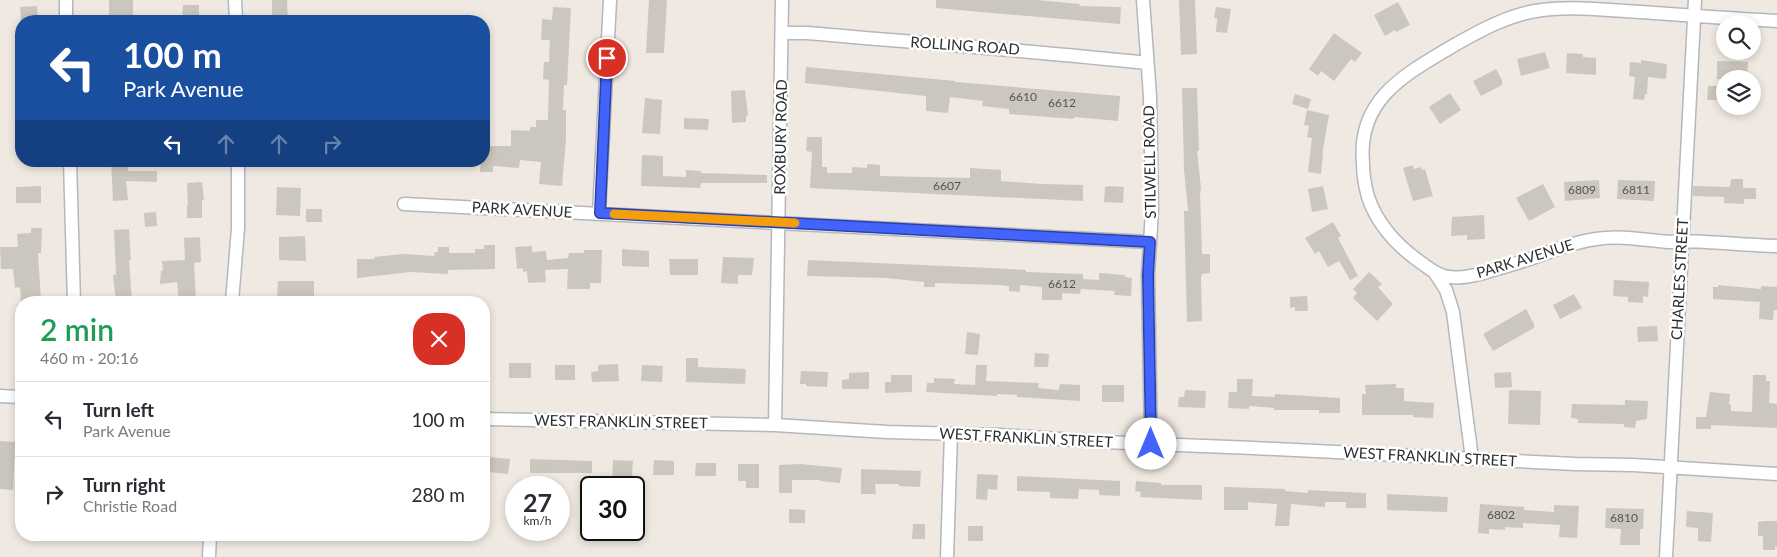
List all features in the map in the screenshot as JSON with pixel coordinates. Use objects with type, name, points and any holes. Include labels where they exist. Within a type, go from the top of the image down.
[{"type":"street","points":[[66,0],[66,15]]},
{"type":"street","points":[[235,0],[236,15]]},
{"type":"street","points":[[600,213],[610,0]]},
{"type":"street","name":"ROXBURY ROAD","points":[[776,425],[782,0]]},
{"type":"street","name":"STILWELL ROAD","points":[[1143,0],[1150,96],[1152,211],[1148,275],[1151,444]]},
{"type":"street","name":"CHARLES STREET","points":[[1666,557],[1695,0]]},
{"type":"street","points":[[1472,459],[1453,312],[1446,290],[1435,273],[1406,253],[1389,235],[1377,218],[1368,197],[1361,150],[1368,121],[1382,96],[1415,69],[1487,28],[1514,16],[1540,10],[1566,9],[1777,21]]},
{"type":"street","name":"ROLLING ROAD","points":[[783,33],[808,33],[1029,51],[1147,63]]},
{"type":"street","points":[[70,167],[74,296]]},
{"type":"street","points":[[232,296],[238,228],[238,167]]},
{"type":"street","name":"PARK AVENUE","points":[[404,204],[1150,242]]},
{"type":"street","name":"PARK AVENUE","points":[[1435,273],[1461,277],[1476,275],[1527,260],[1567,245],[1596,239],[1623,237],[1669,242],[1683,241],[1777,246]]},
{"type":"street","points":[[0,396],[15,397]]},
{"type":"street","name":"WEST FRANKLIN STREET","points":[[490,419],[776,425],[887,432],[1575,464],[1632,465],[1777,474]]},
{"type":"street","points":[[947,557],[951,434]]},
{"type":"street","points":[[209,557],[210,541]]},
{"type":"building","points":[[109,0],[133,0],[133,15],[109,15]]},
{"type":"building","points":[[272,0],[287,0],[288,15],[272,15]]},
{"type":"building","points":[[649,0],[667,0],[664,53],[646,53]]},
{"type":"building","points":[[936,0],[1037,0],[1080,4],[1079,6],[1121,7],[1120,24],[936,8]]},
{"type":"building","points":[[1179,0],[1195,0],[1197,54],[1181,55]]},
{"type":"building","points":[[1398,2],[1410,25],[1385,36],[1374,15]]},
{"type":"building","points":[[183,5],[199,5],[199,15],[182,15]]},
{"type":"building","points":[[37,6],[38,15],[21,15],[20,7]]},
{"type":"building","points":[[553,7],[571,8],[567,85],[564,85],[563,110],[566,110],[566,139],[562,186],[539,184],[541,162],[520,160],[519,168],[493,166],[493,172],[480,172],[480,167],[490,167],[490,146],[511,146],[511,130],[530,131],[530,127],[536,127],[536,120],[548,120],[549,80],[543,79],[544,62],[549,62],[550,40],[541,40],[542,19],[552,20]]},
{"type":"building","points":[[1216,7],[1231,9],[1227,33],[1216,32],[1217,18],[1214,18]]},
{"type":"building","points":[[1334,33],[1362,53],[1355,62],[1351,59],[1334,81],[1321,71],[1318,76],[1309,69]]},
{"type":"building","points":[[1545,52],[1550,68],[1521,76],[1517,59]]},
{"type":"building","points":[[1567,53],[1583,54],[1583,57],[1596,58],[1596,75],[1566,73]]},
{"type":"building","points":[[1641,60],[1667,64],[1666,79],[1648,77],[1647,94],[1645,94],[1644,100],[1633,99],[1635,77],[1629,76],[1630,62],[1641,63]]},
{"type":"building","points":[[1717,61],[1748,62],[1748,70],[1717,70]]},
{"type":"building","points":[[806,67],[1120,96],[1118,121],[1009,114],[1009,109],[982,106],[983,101],[950,97],[948,113],[926,111],[926,96],[805,83]]},
{"type":"building","points":[[1496,69],[1502,80],[1502,85],[1481,96],[1473,81]]},
{"type":"building","points":[[1708,86],[1716,86],[1716,100],[1707,100]]},
{"type":"building","points":[[1182,88],[1197,88],[1199,151],[1197,151],[1201,188],[1202,254],[1210,254],[1210,273],[1202,274],[1201,279],[1202,321],[1187,322],[1184,211],[1188,211],[1184,169]]},
{"type":"building","points":[[745,90],[748,116],[746,116],[746,122],[732,123],[731,91]]},
{"type":"building","points":[[1450,93],[1461,110],[1440,124],[1429,107]]},
{"type":"building","points":[[1295,94],[1311,99],[1308,109],[1292,104]]},
{"type":"building","points":[[645,98],[662,100],[660,134],[642,133]]},
{"type":"building","points":[[1307,110],[1329,115],[1322,155],[1321,174],[1308,172],[1312,138],[1307,137],[1309,126],[1304,125]]},
{"type":"building","points":[[684,118],[709,119],[708,130],[684,129]]},
{"type":"building","points":[[807,137],[822,137],[822,167],[827,167],[827,173],[852,173],[852,167],[867,168],[867,164],[880,165],[880,176],[970,178],[970,168],[1001,170],[1001,181],[1083,185],[1083,201],[810,188],[812,152],[806,151]]},
{"type":"building","points":[[642,155],[663,156],[663,176],[686,177],[686,170],[701,171],[701,173],[767,175],[767,183],[701,183],[700,188],[641,186]]},
{"type":"building","points":[[1413,165],[1414,169],[1421,167],[1422,170],[1425,169],[1433,196],[1413,201],[1403,168]]},
{"type":"building","points":[[111,167],[128,167],[128,171],[157,171],[157,182],[126,181],[128,200],[113,201]]},
{"type":"building","points":[[1731,179],[1743,179],[1743,188],[1756,188],[1756,199],[1744,199],[1744,204],[1724,203],[1724,197],[1693,196],[1693,186],[1730,187]]},
{"type":"building","points":[[1599,180],[1600,198],[1565,201],[1564,182]]},
{"type":"building","points":[[1618,180],[1655,181],[1654,201],[1617,199]]},
{"type":"building","points":[[202,182],[204,200],[202,200],[202,218],[187,218],[187,183]]},
{"type":"building","points":[[1543,184],[1555,207],[1529,221],[1516,198]]},
{"type":"building","points":[[41,186],[41,203],[16,203],[16,187]]},
{"type":"building","points":[[1323,186],[1328,209],[1312,212],[1308,189]]},
{"type":"building","points":[[277,187],[301,188],[300,216],[276,215]]},
{"type":"building","points":[[1105,187],[1124,187],[1123,203],[1104,202]]},
{"type":"building","points":[[306,209],[322,209],[322,222],[306,222]]},
{"type":"building","points":[[156,212],[157,226],[145,227],[144,213]]},
{"type":"building","points":[[1484,215],[1485,239],[1467,240],[1467,235],[1451,236],[1452,217]]},
{"type":"building","points":[[1333,222],[1341,236],[1338,238],[1358,276],[1350,280],[1339,261],[1328,267],[1319,251],[1315,254],[1305,238]]},
{"type":"building","points":[[31,228],[42,228],[41,253],[38,253],[41,296],[21,296],[20,287],[15,288],[13,269],[1,269],[0,247],[18,247],[17,234],[31,233]]},
{"type":"building","points":[[129,229],[132,296],[115,296],[113,275],[116,275],[114,230]]},
{"type":"building","points":[[305,236],[306,261],[279,260],[279,237]]},
{"type":"building","points":[[200,237],[201,262],[194,263],[196,296],[178,296],[177,282],[160,284],[161,270],[163,271],[162,261],[185,260],[184,238]]},
{"type":"building","points":[[484,245],[495,245],[495,269],[448,270],[448,274],[411,272],[357,278],[357,259],[375,259],[374,257],[403,254],[434,256],[435,252],[438,252],[438,247],[449,247],[449,253],[475,253],[475,249],[484,249]]},
{"type":"building","points":[[532,246],[532,252],[546,251],[547,260],[568,258],[569,253],[584,253],[584,250],[602,250],[601,283],[590,283],[590,289],[567,289],[568,269],[545,270],[546,282],[528,283],[527,271],[523,272],[523,268],[517,269],[515,247]]},
{"type":"building","points":[[622,249],[649,251],[649,267],[622,266]]},
{"type":"building","points":[[723,257],[754,258],[752,275],[738,275],[738,284],[721,283]]},
{"type":"building","points":[[669,259],[698,259],[698,275],[670,275]]},
{"type":"building","points":[[808,260],[1026,270],[1026,272],[1083,274],[1083,279],[1099,280],[1099,273],[1125,275],[1125,277],[1132,278],[1131,296],[1114,295],[1115,291],[1081,289],[1080,294],[1062,293],[1062,300],[1042,300],[1042,287],[1020,285],[1020,292],[1009,291],[1009,286],[999,285],[935,283],[935,287],[924,287],[924,282],[886,278],[807,276]]},
{"type":"building","points":[[1369,272],[1382,284],[1378,287],[1393,304],[1377,321],[1353,298],[1357,293],[1353,289]]},
{"type":"building","points":[[1614,280],[1649,282],[1648,297],[1643,296],[1643,303],[1628,302],[1628,297],[1613,296]]},
{"type":"building","points":[[278,281],[314,281],[314,296],[277,296]]},
{"type":"building","points":[[1718,285],[1761,289],[1761,286],[1777,287],[1777,310],[1774,310],[1773,320],[1759,319],[1760,302],[1713,299],[1713,287],[1718,287]]},
{"type":"building","points":[[1574,294],[1582,308],[1560,319],[1553,305]]},
{"type":"building","points":[[1307,296],[1308,311],[1295,311],[1295,307],[1290,308],[1290,297]]},
{"type":"building","points":[[1526,309],[1534,324],[1534,328],[1493,351],[1483,334]]},
{"type":"building","points":[[1657,326],[1658,341],[1638,342],[1637,327]]},
{"type":"building","points":[[967,332],[980,334],[978,355],[965,354]]},
{"type":"building","points":[[1035,353],[1049,354],[1048,367],[1034,367]]},
{"type":"building","points":[[686,358],[698,358],[698,367],[746,369],[745,384],[686,382]]},
{"type":"building","points":[[509,363],[531,363],[531,378],[509,378]]},
{"type":"building","points":[[618,364],[619,381],[592,382],[591,372],[598,371],[598,365]]},
{"type":"building","points":[[555,365],[575,365],[575,380],[555,380]]},
{"type":"building","points":[[642,365],[663,366],[662,382],[641,381]]},
{"type":"building","points":[[976,365],[987,365],[986,381],[1039,383],[1038,388],[1059,390],[1060,384],[1080,385],[1080,401],[1017,397],[1017,395],[997,394],[997,396],[926,392],[927,383],[934,383],[934,378],[955,379],[954,384],[975,385]]},
{"type":"building","points":[[801,371],[828,372],[827,387],[800,384]]},
{"type":"building","points":[[869,372],[869,389],[842,389],[842,380],[849,379],[849,373]]},
{"type":"building","points":[[1511,372],[1512,387],[1495,388],[1494,373]]},
{"type":"building","points":[[891,375],[912,375],[912,392],[885,393],[885,382],[891,382]]},
{"type":"building","points":[[1753,375],[1766,375],[1766,381],[1770,381],[1769,403],[1777,404],[1777,428],[1711,425],[1711,429],[1696,429],[1696,417],[1706,417],[1710,392],[1730,394],[1729,404],[1731,405],[1731,411],[1752,412]]},
{"type":"building","points":[[1237,379],[1253,379],[1252,396],[1275,397],[1275,394],[1340,398],[1340,413],[1319,413],[1319,410],[1274,410],[1274,408],[1249,406],[1249,409],[1228,408],[1229,392],[1237,392]]},
{"type":"building","points":[[1396,384],[1396,388],[1404,388],[1404,401],[1434,403],[1433,418],[1413,417],[1413,415],[1362,415],[1362,394],[1366,394],[1365,385]]},
{"type":"building","points":[[1102,385],[1124,385],[1124,402],[1102,402]]},
{"type":"building","points":[[1185,390],[1206,391],[1205,408],[1178,407],[1179,397],[1184,397]]},
{"type":"building","points":[[1509,390],[1541,391],[1540,425],[1508,424]]},
{"type":"building","points":[[1625,400],[1648,401],[1647,419],[1636,421],[1635,428],[1624,427],[1624,424],[1578,423],[1578,419],[1571,418],[1572,404],[1625,405]]},
{"type":"building","points":[[0,441],[15,442],[13,490],[0,489]]},
{"type":"building","points":[[490,457],[510,459],[508,474],[490,472]]},
{"type":"building","points":[[530,459],[592,461],[592,473],[530,473]]},
{"type":"building","points":[[613,460],[633,461],[632,476],[612,476]]},
{"type":"building","points":[[654,460],[674,461],[674,475],[653,475]]},
{"type":"building","points":[[696,463],[716,463],[716,476],[695,476]]},
{"type":"building","points":[[738,464],[759,464],[759,488],[746,488],[746,481],[738,481]]},
{"type":"building","points":[[800,464],[842,468],[840,483],[820,480],[792,480],[792,493],[779,493],[779,465]]},
{"type":"building","points":[[861,469],[921,471],[920,487],[899,486],[899,484],[875,484],[876,494],[861,494]]},
{"type":"building","points":[[977,474],[998,475],[997,490],[988,489],[987,500],[976,499]]},
{"type":"building","points":[[1017,476],[1120,481],[1120,496],[1099,495],[1099,490],[1079,489],[1078,499],[1050,498],[1050,492],[1017,491]]},
{"type":"building","points":[[1136,481],[1161,483],[1161,485],[1202,485],[1202,500],[1140,497],[1141,492],[1135,491]]},
{"type":"building","points":[[1224,487],[1285,489],[1285,491],[1308,493],[1308,490],[1366,493],[1366,508],[1346,508],[1346,502],[1325,502],[1325,507],[1291,504],[1289,526],[1275,526],[1277,504],[1248,502],[1248,510],[1224,510]]},
{"type":"building","points":[[1387,494],[1448,497],[1447,512],[1387,510]]},
{"type":"building","points":[[1480,504],[1524,507],[1524,510],[1554,512],[1554,505],[1579,506],[1577,538],[1559,537],[1560,525],[1523,523],[1523,528],[1505,527],[1505,530],[1489,529],[1489,534],[1478,533]]},
{"type":"building","points":[[1606,508],[1644,509],[1643,529],[1640,529],[1640,545],[1620,545],[1621,529],[1605,528]]},
{"type":"building","points":[[789,509],[805,510],[805,523],[789,523]]},
{"type":"building","points":[[1687,511],[1713,513],[1711,542],[1698,541],[1698,528],[1686,527]]},
{"type":"building","points":[[1777,521],[1777,547],[1775,547],[1775,550],[1763,550],[1763,536],[1758,536],[1758,522]]},
{"type":"building","points":[[913,524],[925,524],[925,539],[912,539]]},
{"type":"building","points":[[968,526],[983,526],[983,541],[968,541]]},
{"type":"slow traffic","points":[[614,214],[795,223]]},
{"type":"route","points":[[607,58],[600,213],[1150,242],[1148,275],[1151,352],[1151,444]]}]
